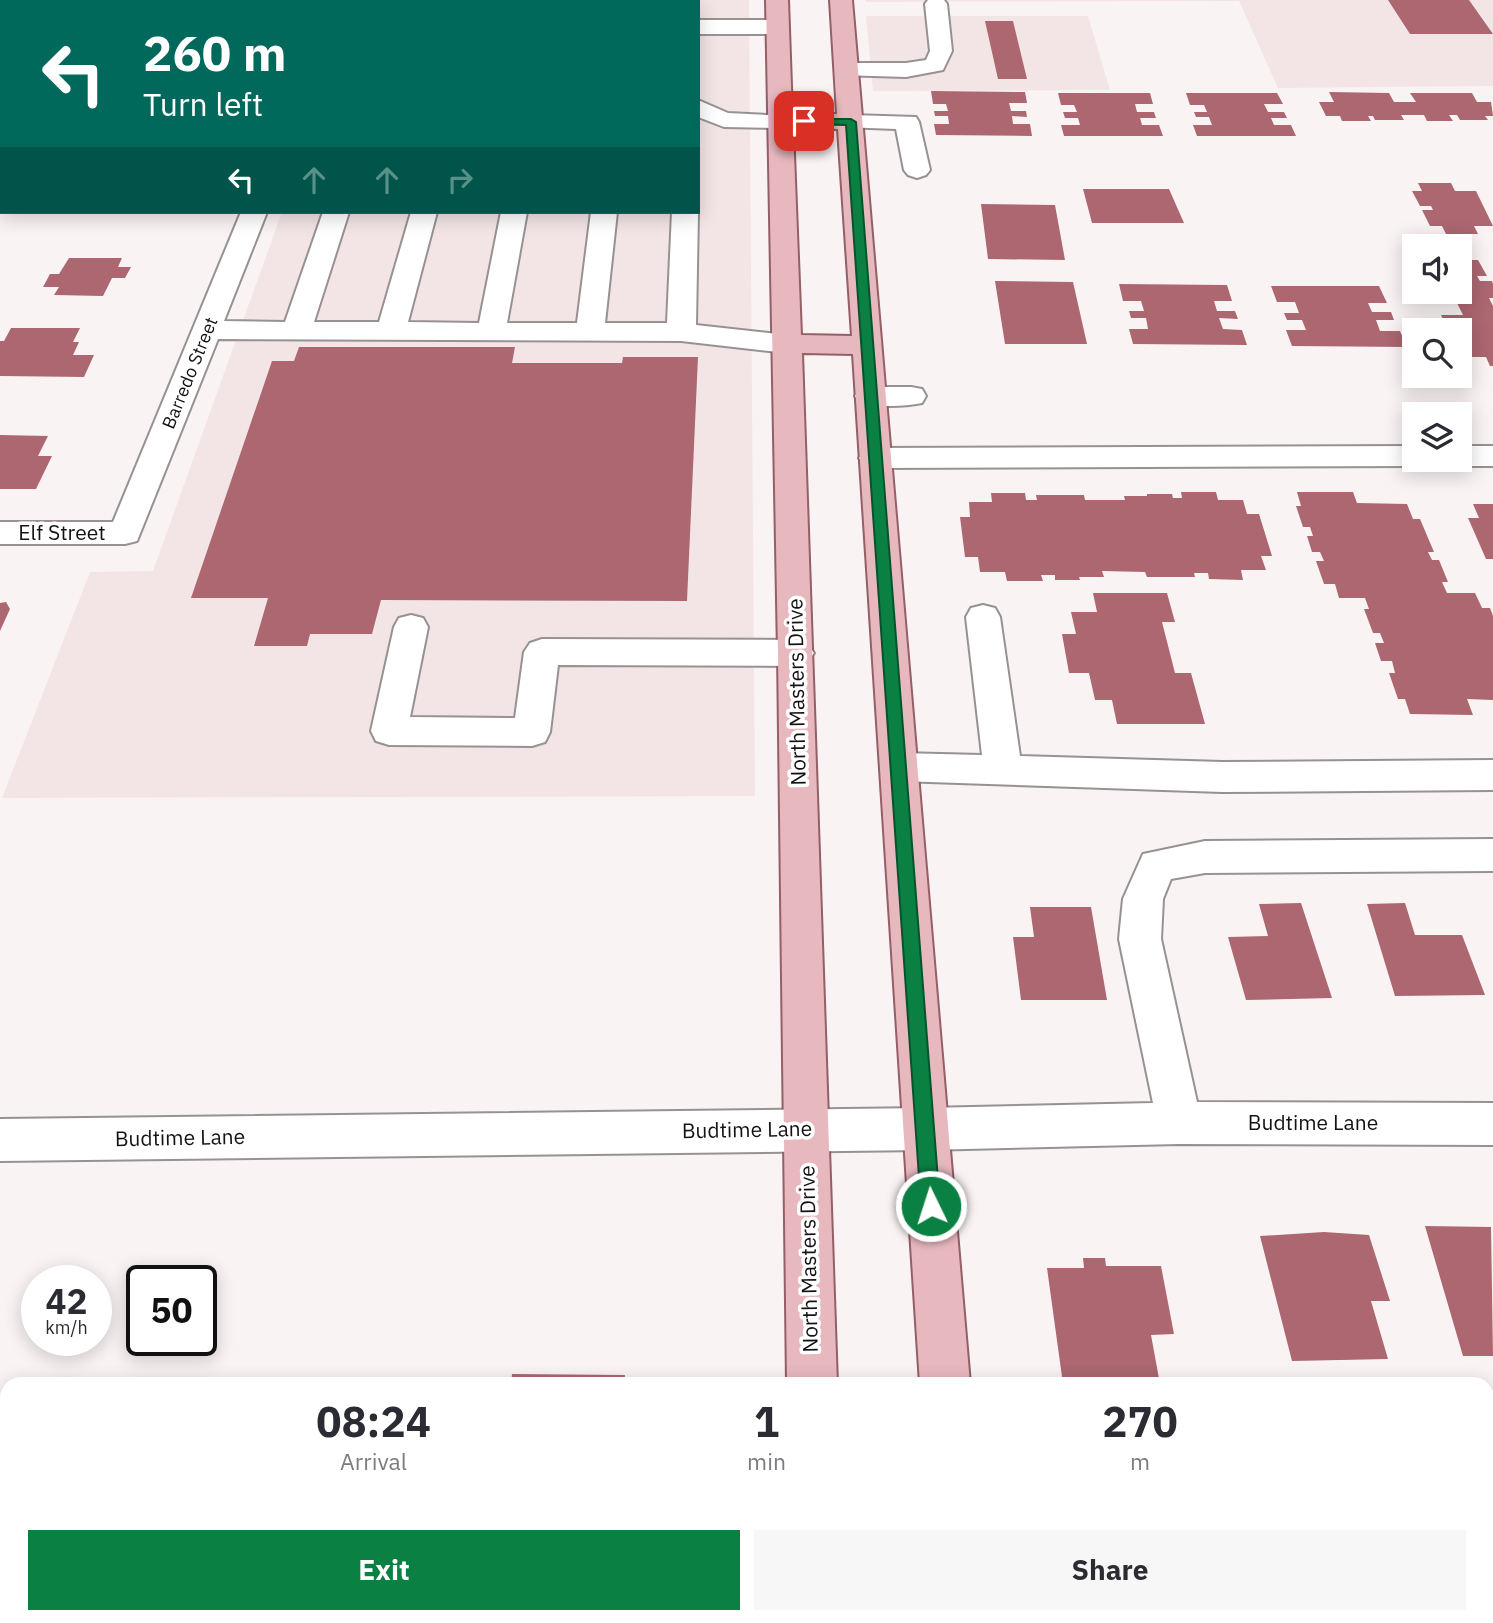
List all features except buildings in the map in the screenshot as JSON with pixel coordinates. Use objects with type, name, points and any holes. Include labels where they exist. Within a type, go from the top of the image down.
[{"type":"main road","points":[[841,0],[944,1377]]},
{"type":"main road","name":"North Masters Drive","points":[[777,13],[796,653],[812,1377]]},
{"type":"main road","points":[[780,121],[851,122]]},
{"type":"main road","points":[[787,344],[867,345]]},
{"type":"street","points":[[847,70],[906,70],[934,65],[941,51],[936,4]]},
{"type":"street","points":[[700,25],[777,13]]},
{"type":"street","points":[[700,108],[724,120],[780,121]]},
{"type":"street","points":[[851,122],[907,122],[916,170]]},
{"type":"street","name":"Barredo Street","points":[[125,534],[253,214]]},
{"type":"street","points":[[296,332],[335,214]]},
{"type":"street","points":[[391,332],[423,214]]},
{"type":"street","points":[[491,332],[514,214]]},
{"type":"street","points":[[590,332],[604,214]]},
{"type":"street","points":[[681,332],[685,214]]},
{"type":"street","points":[[207,330],[681,332],[787,344]]},
{"type":"street","points":[[870,396],[911,396]]},
{"type":"street","points":[[875,458],[1402,456]]},
{"type":"street","points":[[1472,456],[1493,456]]},
{"type":"street","name":"Elf Street","points":[[0,533],[125,534]]},
{"type":"street","points":[[982,617],[1003,770]]},
{"type":"street","points":[[411,627],[389,731],[532,732],[542,652],[796,653]]},
{"type":"street","points":[[899,767],[1222,777],[1493,775]]},
{"type":"street","points":[[1179,1123],[1140,939],[1143,899],[1157,865],[1205,857],[1493,855]]},
{"type":"street","name":"Budtime Lane","points":[[0,1140],[925,1129],[1179,1123],[1493,1124]]},
{"type":"shaded area","points":[[700,0],[749,0],[755,796],[2,798],[90,572],[153,571],[281,214],[700,214]]},
{"type":"shaded area","points":[[865,0],[1493,0],[1493,86],[1278,88],[1239,1]]},
{"type":"shaded area","points":[[866,16],[1088,16],[1110,90],[873,91]]},
{"type":"route","points":[[804,121],[851,122],[931,1206]]}]
